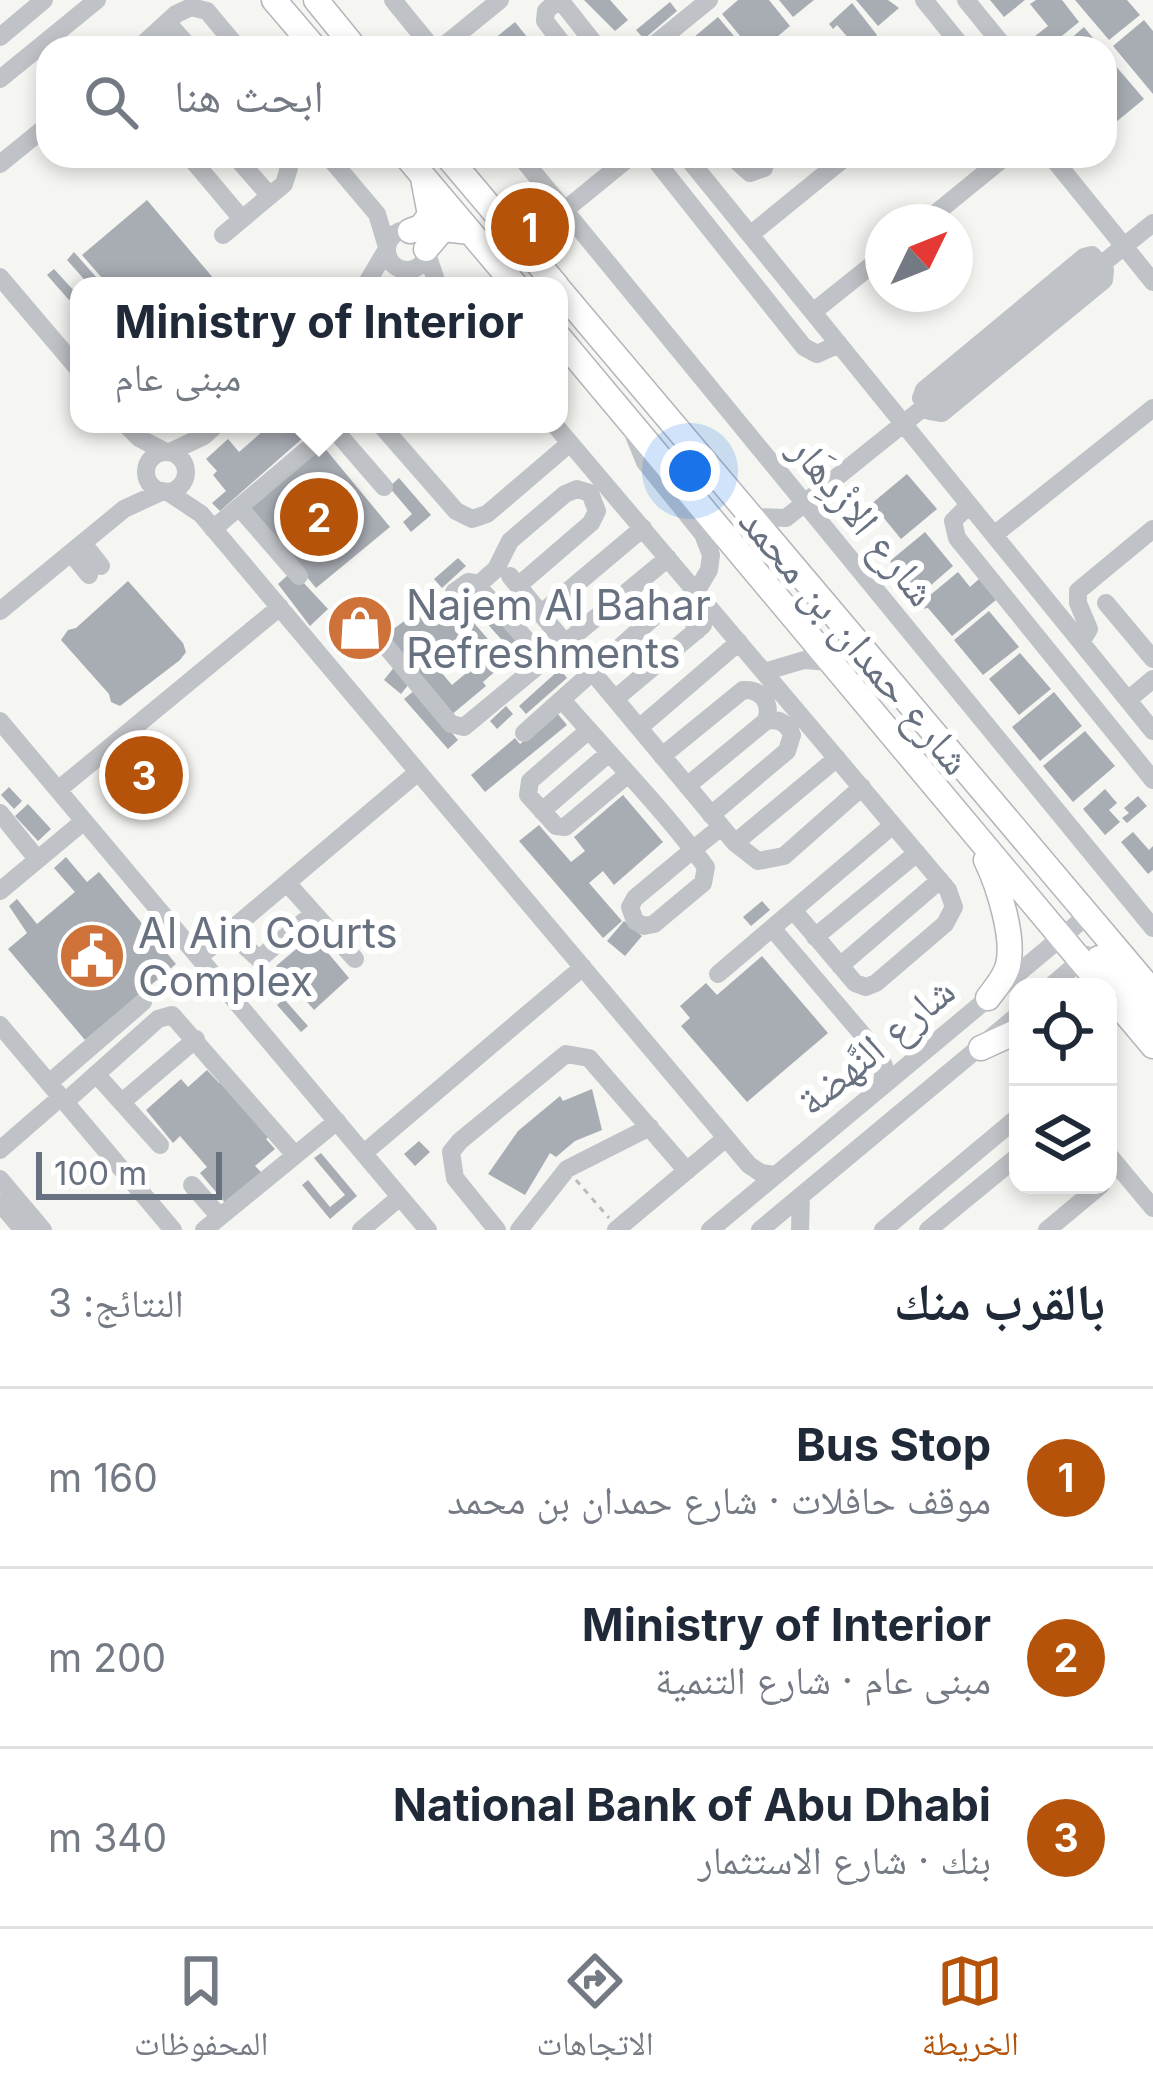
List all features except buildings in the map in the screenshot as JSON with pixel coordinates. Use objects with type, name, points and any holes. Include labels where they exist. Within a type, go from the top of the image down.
[{"type":"main road","points":[[274,0],[305,36]]},
{"type":"main road","points":[[301,0],[323,4],[347,36]]},
{"type":"main road","points":[[415,168],[430,215],[417,240]]},
{"type":"main road","points":[[416,168],[508,277]]},
{"type":"main road","name":"شارع حمدان بن محمد","points":[[457,168],[550,277]]},
{"type":"main road","points":[[417,240],[443,229],[470,232]]},
{"type":"main road","name":"شارع حمدان بن محمد","points":[[568,299],[1081,907],[1102,978]]},
{"type":"main road","name":"شارع حمدان بن محمد","points":[[568,348],[1061,937],[1094,949],[1153,992]]},
{"type":"main road","points":[[914,760],[931,766],[951,783],[1058,908],[1081,907]]},
{"type":"main road","points":[[975,836],[998,886],[1010,952],[1005,975],[988,998]]},
{"type":"main road","points":[[1094,949],[1153,1020]]},
{"type":"main road","name":"شارع حمدان بن محمد","points":[[1117,1003],[1153,1047]]},
{"type":"main road","points":[[1117,1021],[1153,1047]]},
{"type":"main road","points":[[981,1048],[1009,1035]]},
{"type":"street","points":[[0,37],[44,0]]},
{"type":"street","points":[[53,36],[97,0]]},
{"type":"street","points":[[393,0],[425,36]]},
{"type":"street","points":[[452,36],[500,0]]},
{"type":"street","points":[[557,36],[545,21],[546,10],[558,0],[588,36]]},
{"type":"street","points":[[665,36],[709,0]]},
{"type":"street","points":[[924,0],[953,36]]},
{"type":"street","points":[[966,0],[995,36]]},
{"type":"street","points":[[152,36],[183,9],[199,8],[226,36]]},
{"type":"street","points":[[167,22],[179,36]]},
{"type":"street","points":[[0,79],[36,50]]},
{"type":"street","points":[[0,164],[36,135]]},
{"type":"street","points":[[199,168],[242,219]]},
{"type":"street","points":[[246,168],[270,196]]},
{"type":"street","points":[[224,235],[287,179],[289,168]]},
{"type":"street","points":[[338,168],[377,214],[417,240],[434,277]]},
{"type":"street","name":"شارع الازْدِهَار","points":[[530,168],[1153,928]]},
{"type":"street","points":[[565,210],[617,168]]},
{"type":"street","points":[[662,168],[804,347],[818,354],[839,344]]},
{"type":"street","points":[[697,168],[1153,731]]},
{"type":"street","points":[[751,235],[833,168]]},
{"type":"street","points":[[947,204],[991,168]]},
{"type":"street","points":[[1067,168],[1153,282]]},
{"type":"street","points":[[377,214],[393,264],[419,277]]},
{"type":"street","points":[[752,517],[787,518],[1153,223]]},
{"type":"street","points":[[372,277],[394,235],[417,240]]},
{"type":"street","points":[[386,277],[422,262],[417,240]]},
{"type":"street","points":[[813,312],[865,270]]},
{"type":"street","points":[[0,277],[70,359]]},
{"type":"street","points":[[994,535],[1153,408]]},
{"type":"street","points":[[625,414],[645,462],[703,534],[711,555],[709,570],[696,592]]},
{"type":"street","points":[[131,433],[151,484],[207,521],[749,1165],[774,1175]]},
{"type":"street","points":[[137,433],[182,458],[207,521]]},
{"type":"street","points":[[124,509],[153,457],[205,433]]},
{"type":"street","points":[[0,611],[124,509],[179,487],[209,433]]},
{"type":"street","points":[[207,521],[238,507],[327,433]]},
{"type":"street","points":[[331,433],[382,474],[404,452]]},
{"type":"street","points":[[388,433],[460,515],[472,519],[482,517],[570,443]]},
{"type":"street","points":[[562,433],[954,900],[946,924],[871,986],[855,983],[793,910]]},
{"type":"street","points":[[478,585],[500,563],[511,541],[565,494],[577,489],[594,498],[597,511],[591,523],[519,585]]},
{"type":"street","points":[[969,505],[953,521],[957,538],[1153,780]]},
{"type":"street","points":[[238,507],[299,576]]},
{"type":"street","points":[[782,553],[787,518]]},
{"type":"street","points":[[542,613],[643,528]]},
{"type":"street","points":[[1081,642],[1089,629],[1078,591],[1153,529]]},
{"type":"street","points":[[77,548],[95,570]]},
{"type":"street","points":[[384,644],[459,728],[471,723],[668,558]]},
{"type":"street","points":[[500,563],[565,643]]},
{"type":"street","points":[[454,592],[468,582],[478,585],[543,658]]},
{"type":"street","points":[[1106,603],[1153,659]]},
{"type":"street","points":[[58,790],[280,608]]},
{"type":"street","points":[[524,734],[665,608],[688,609],[697,631]]},
{"type":"street","points":[[615,699],[716,615]]},
{"type":"street","points":[[639,728],[739,642]]},
{"type":"street","points":[[764,672],[804,661],[831,662]]},
{"type":"street","points":[[594,674],[751,858],[775,861],[862,787]]},
{"type":"street","points":[[1128,700],[1153,680]]},
{"type":"street","points":[[589,730],[528,784],[528,795],[556,826],[569,825],[743,690],[764,697],[769,711],[766,721],[687,786]]},
{"type":"street","points":[[563,701],[692,850],[790,746],[787,725],[766,721]]},
{"type":"street","points":[[0,721],[428,1230]]},
{"type":"street","points":[[542,811],[609,753]]},
{"type":"street","points":[[735,844],[837,758]]},
{"type":"street","points":[[199,957],[418,772]]},
{"type":"street","points":[[0,813],[7,837],[38,860]]},
{"type":"street","points":[[0,891],[84,820]]},
{"type":"street","points":[[718,974],[893,825]]},
{"type":"street","points":[[815,937],[917,853]]},
{"type":"street","points":[[817,980],[940,880]]},
{"type":"street","points":[[287,883],[355,959]]},
{"type":"street","name":"شارع النَّهضة","points":[[710,1230],[1061,937],[1081,907]]},
{"type":"street","points":[[229,932],[254,957],[262,958],[314,913]]},
{"type":"street","points":[[772,928],[879,1054],[882,1086]]},
{"type":"street","points":[[1060,978],[1094,949]]},
{"type":"street","points":[[364,1153],[583,967]]},
{"type":"street","points":[[0,1148],[58,1094],[143,1002]]},
{"type":"street","points":[[58,1094],[96,1074],[162,1016],[177,1018],[295,1155]]},
{"type":"street","name":"شارع النَّهضة","points":[[761,1228],[1009,1024]]},
{"type":"street","points":[[0,1025],[173,1230]]},
{"type":"street","points":[[122,1102],[196,1039]]},
{"type":"street","points":[[497,1230],[454,1178],[451,1152],[560,1058],[574,1053],[589,1058],[687,1171]]},
{"type":"street","points":[[879,1054],[912,1060]]},
{"type":"street","points":[[96,1074],[160,1145]]},
{"type":"street","points":[[192,1185],[212,1224],[337,1121]]},
{"type":"street","points":[[800,1230],[796,1193],[851,1145],[850,1134],[838,1123]]},
{"type":"street","points":[[883,1230],[1009,1125]]},
{"type":"street","points":[[518,1230],[567,1169],[650,1127]]},
{"type":"street","points":[[616,1229],[726,1138]]},
{"type":"street","points":[[928,1230],[1009,1163]]},
{"type":"street","points":[[749,1165],[751,1195]]},
{"type":"street","points":[[1117,1165],[1153,1208]]},
{"type":"street","points":[[0,1179],[43,1230]]},
{"type":"street","points":[[1047,1230],[1089,1194]]},
{"type":"street","points":[[361,1230],[400,1197]]},
{"type":"street","points":[[0,1203],[23,1230]]},
{"type":"street","points":[[761,1228],[787,1230]]},
{"type":"path","points":[[567,1169],[616,1229]]},
{"type":"place","name":"Bus Stop","points":[[530,227]]},
{"type":"place","name":"Ministry of Interior","points":[[319,517]]},
{"type":"place","name":"Najem Al Bahar Refreshments","points":[[360,628]]},
{"type":"place","name":"National Bank of Abu Dhabi","points":[[144,775]]},
{"type":"place","name":"Al Ain Courts Complex","points":[[92,956]]}]
